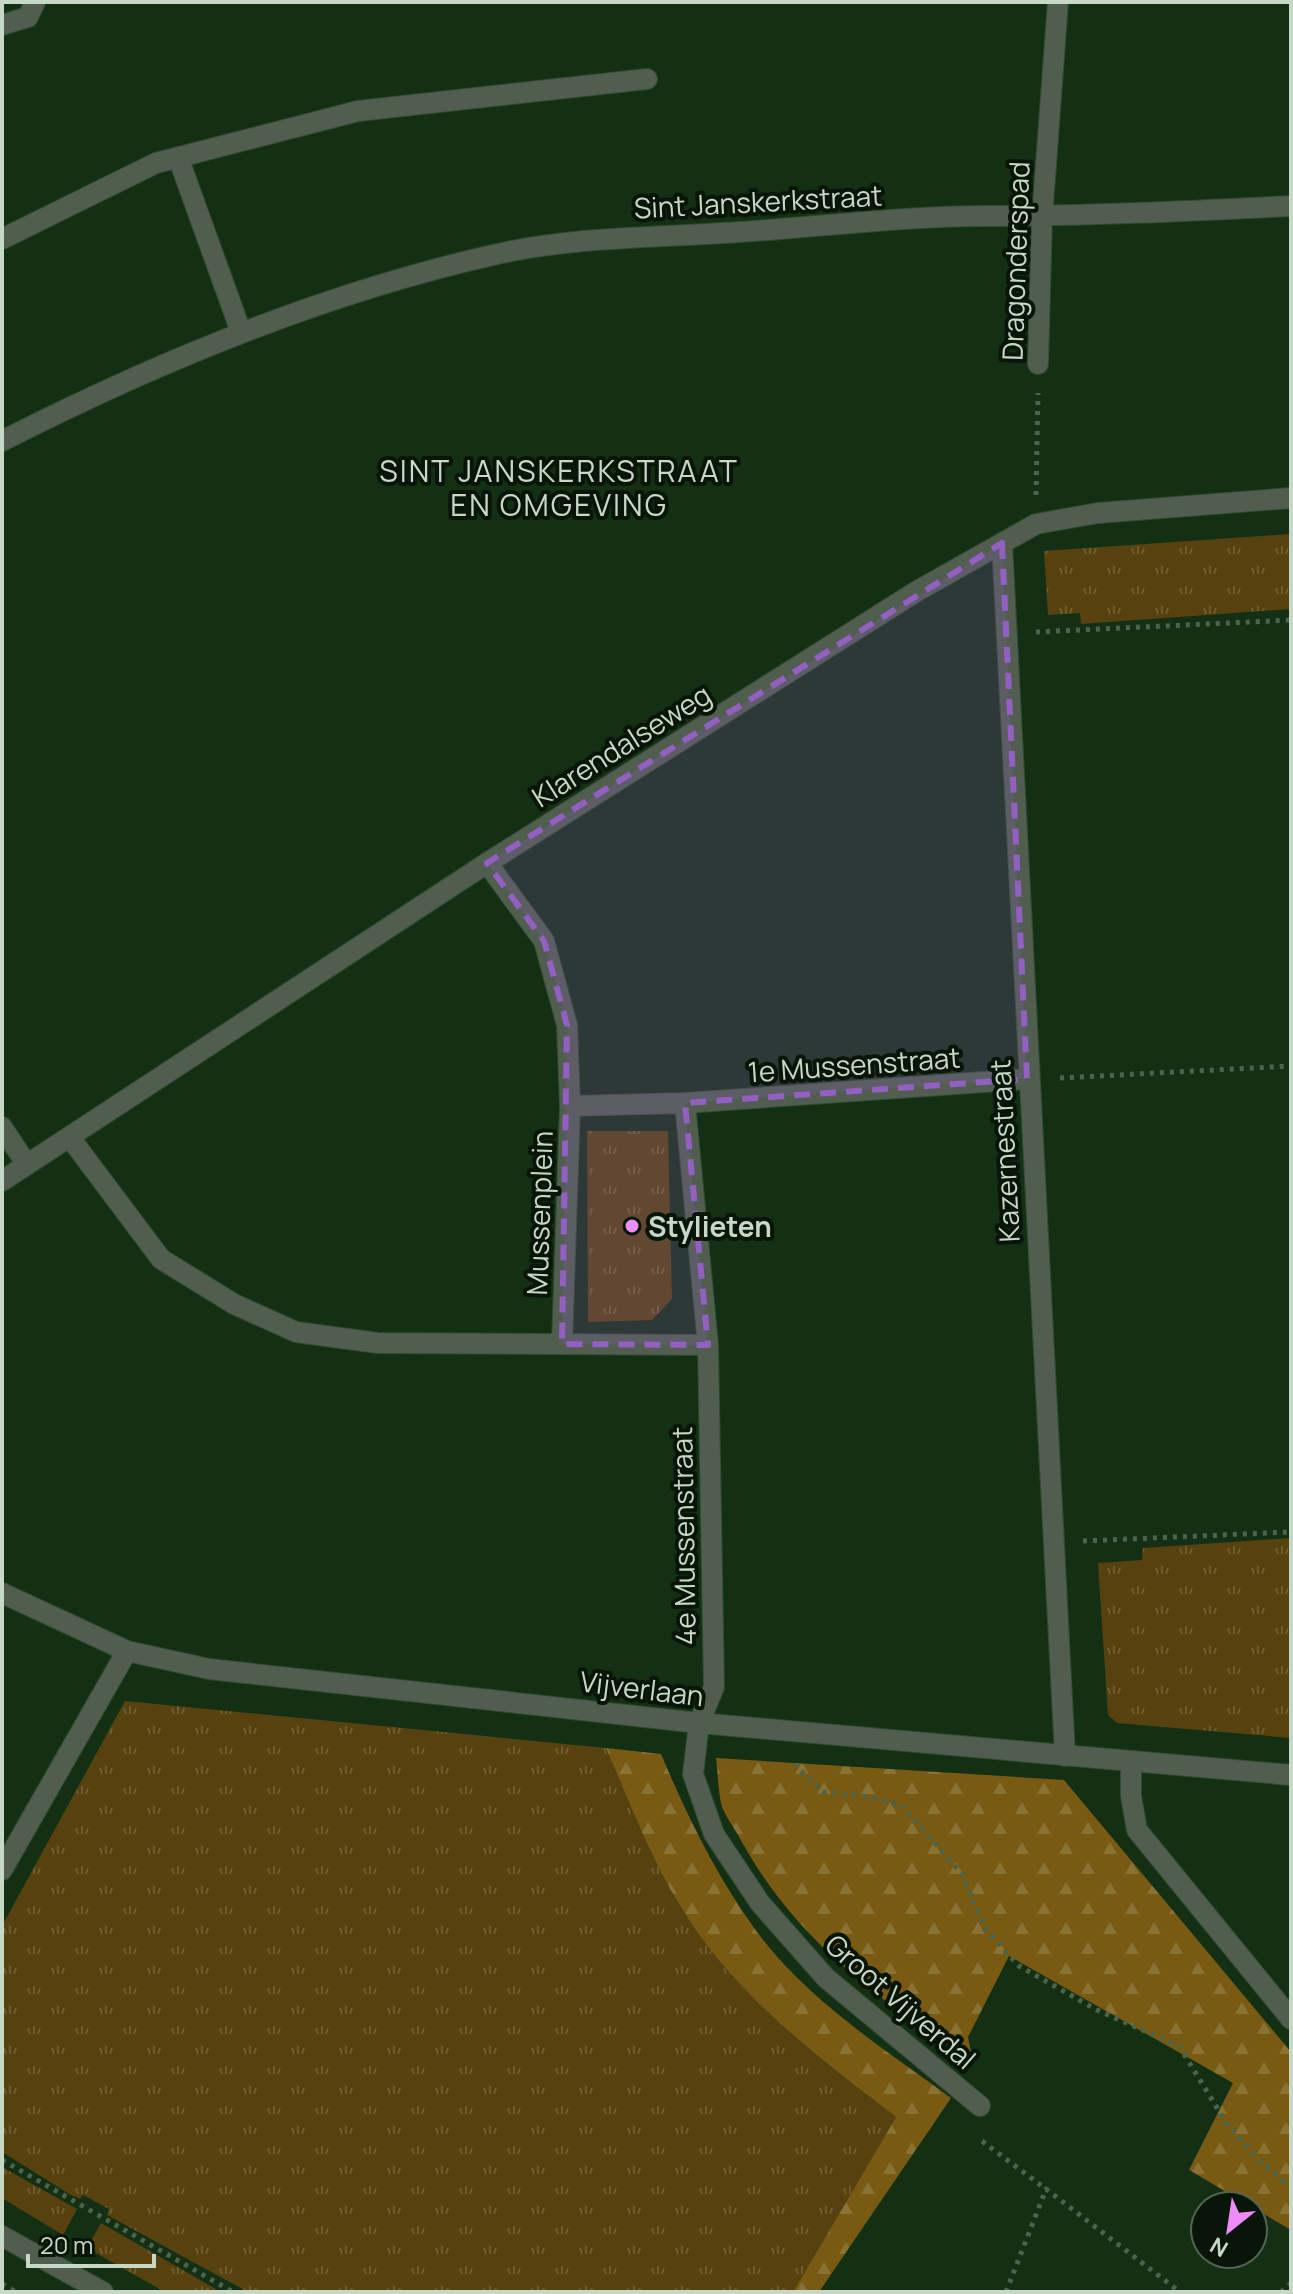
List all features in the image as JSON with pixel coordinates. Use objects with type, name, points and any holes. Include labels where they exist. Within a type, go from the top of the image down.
[{"type":"street","points":[[2,25],[28,17],[35,2]]},
{"type":"street","name":"Dragonderspad","points":[[1038,364],[1042,218],[1058,2]]},
{"type":"street","points":[[2,239],[156,163],[358,111],[647,79]]},
{"type":"street","points":[[178,157],[241,332]]},
{"type":"street","name":"Sint Janskerkstraat","points":[[2,441],[67,408],[241,332],[494,255],[601,237],[711,234],[983,216],[1042,218],[1291,206]]},
{"type":"street","name":"Klarendalseweg","points":[[2,1181],[71,1139],[487,863],[917,591],[1036,524],[1098,513],[1291,498]]},
{"type":"street","name":"Kazernestraat","points":[[1002,543],[1009,634],[1027,1079],[1065,1756]]},
{"type":"street","points":[[487,863],[544,941],[567,1025],[570,1106]]},
{"type":"street","name":"1e Mussenstraat","points":[[685,1103],[1027,1079]]},
{"type":"street","points":[[71,1139],[161,1259],[234,1304],[296,1332],[378,1343],[708,1345],[685,1103]]},
{"type":"street","name":"Mussenplein","points":[[562,1344],[570,1106],[685,1103]]},
{"type":"street","points":[[2,1127],[27,1165]]},
{"type":"street","name":"4e Mussenstraat","points":[[699,1723],[714,1687],[708,1345]]},
{"type":"street","name":"Vijverlaan","points":[[2,1593],[127,1651],[209,1669],[699,1723],[1291,1775]]},
{"type":"street","points":[[2,1870],[127,1651]]},
{"type":"street","name":"Groot Vijverdal","points":[[699,1723],[693,1774],[714,1834],[760,1903],[826,1978],[980,2106]]},
{"type":"street","points":[[1131,1762],[1131,1796],[1137,1830],[1291,2019]]},
{"type":"street","points":[[2,2236],[103,2292]]},
{"type":"path","name":"Dragonderspad","points":[[1036,524],[1038,364]]},
{"type":"path","points":[[1009,634],[1291,620]]},
{"type":"path","points":[[1027,1079],[1291,1066]]},
{"type":"path","points":[[1054,1543],[1291,1532]]},
{"type":"path","points":[[792,1731],[797,1767],[823,1792],[901,1805],[913,1817],[962,1874],[985,1929],[1019,1966],[1097,2010],[1179,2046],[1227,2124],[1259,2160],[1291,2188]]},
{"type":"path","points":[[982,2141],[1180,2292]]},
{"type":"path","points":[[2,2160],[233,2292]]},
{"type":"path","points":[[1006,2292],[1046,2189]]},
{"type":"path","points":[[1281,2292],[1291,2283]]},
{"type":"path","points":[[2,2284],[16,2292]]},
{"type":"highlighted area","points":[[1002,543],[1027,1079],[685,1103],[708,1345],[562,1344],[567,1025],[544,941],[487,863]]},
{"type":"green space","points":[[1291,534],[1291,609],[1081,624],[1080,613],[1048,615],[1044,551]]},
{"type":"green space","points":[[587,1131],[668,1131],[672,1299],[652,1320],[588,1322]]},
{"type":"green space","points":[[1291,1538],[1291,1738],[1117,1723],[1108,1715],[1098,1563],[1142,1560],[1143,1548]]},
{"type":"green space","points":[[125,1701],[606,1748],[658,1866],[700,1936],[749,1994],[777,2021],[896,2117],[793,2292],[248,2292],[107,2215],[109,2209],[83,2195],[80,2199],[71,2195],[2,2152],[2,1926]]},
{"type":"green space","points":[[606,1748],[661,1754],[716,1868],[742,1911],[777,1957],[848,2022],[951,2098],[819,2292],[793,2292],[896,2117],[777,2021],[749,1994],[700,1936],[658,1866]]},
{"type":"green space","points":[[716,1758],[1064,1780],[1291,2052],[1291,2230],[1269,2217],[1269,2190],[1223,2190],[1189,2170],[1233,2083],[1009,1956],[968,2037],[972,2057],[905,2015],[814,1939],[764,1878],[722,1807]]},
{"type":"green space","points":[[2,2167],[77,2209],[63,2235],[2,2198]]},
{"type":"green space","points":[[101,2223],[221,2292],[165,2292],[87,2248]]},
{"type":"place","name":"Stylieten","points":[[632,1226]]},
{"type":"district","name":"SINT JANSKERKSTRAAT EN OMGEVING","points":[[559,487]]}]
